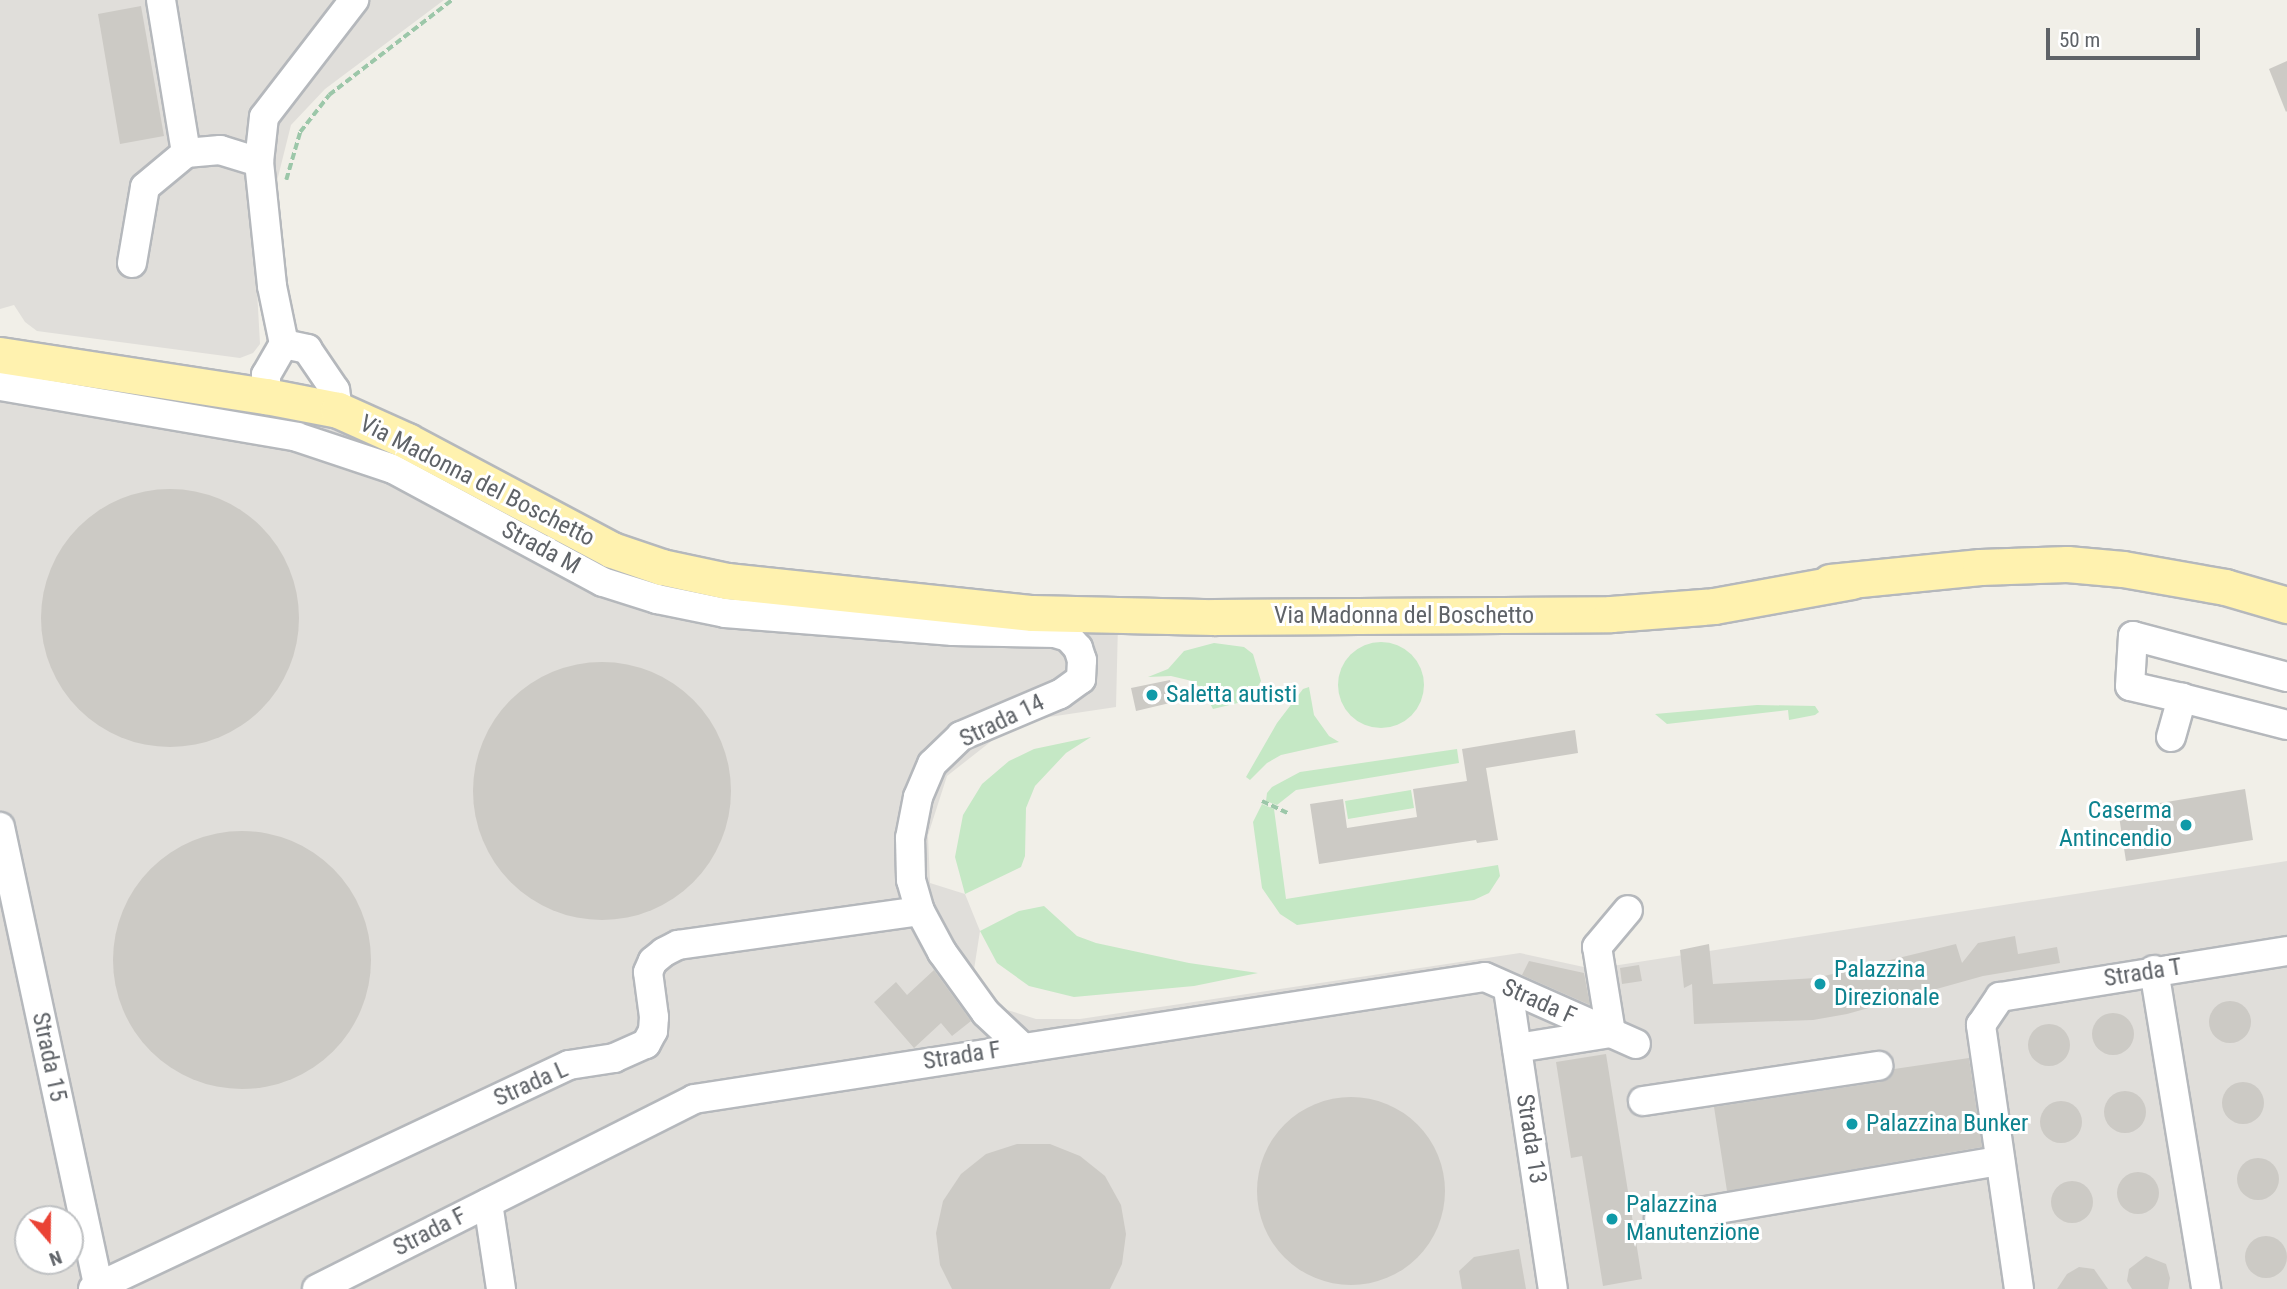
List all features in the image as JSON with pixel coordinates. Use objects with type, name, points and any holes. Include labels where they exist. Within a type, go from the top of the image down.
[{"type":"main road","name":"Via Madonna del Boschetto","points":[[0,355],[266,396],[338,410],[407,441],[612,550],[662,567],[727,581],[953,602],[1046,596],[1615,596],[1852,581],[1980,566],[2067,564],[2123,569],[2225,587],[2287,606]]},
{"type":"lane","points":[[161,0],[186,153]]},
{"type":"lane","points":[[266,396],[266,375],[284,344],[272,286],[259,162],[264,117],[354,0]]},
{"type":"lane","points":[[132,263],[145,187],[186,153],[220,150],[259,162]]},
{"type":"lane","points":[[284,344],[307,349],[335,390],[338,410]]},
{"type":"lane","name":"Strada M","points":[[0,386],[309,441],[393,469],[603,582],[657,599],[725,613],[953,631],[1055,633]]},
{"type":"lane","name":"Strada 14","points":[[1021,1046],[986,1013],[964,985],[920,911],[911,880],[910,838],[918,797],[932,764],[961,736],[1075,685],[1083,671],[1078,648],[1068,637],[1055,633]]},
{"type":"lane","points":[[2287,677],[2133,636],[2130,686],[2287,725]]},
{"type":"lane","points":[[2171,737],[2182,698]]},
{"type":"lane","name":"Strada 15","points":[[0,827],[97,1288]]},
{"type":"lane","points":[[1517,1048],[1623,1038],[1597,947],[1628,910]]},
{"type":"lane","name":"Strada L","points":[[97,1288],[569,1065],[614,1058],[646,1044],[654,1017],[648,972],[653,961],[678,945],[920,911]]},
{"type":"lane","name":"Strada T","points":[[2000,1161],[1981,1025],[2000,997],[2154,970],[2287,951]]},
{"type":"lane","points":[[2154,970],[2206,1289]]},
{"type":"lane","name":"Strada F","points":[[317,1289],[694,1099],[1021,1046],[1485,977],[1623,1038]]},
{"type":"lane","name":"Strada 13","points":[[1508,989],[1553,1289]]},
{"type":"lane","points":[[1643,1101],[1878,1066]]},
{"type":"lane","points":[[1659,1219],[2000,1161],[2019,1289]]},
{"type":"lane","points":[[488,1203],[501,1289]]},
{"type":"path","points":[[284,187],[300,132],[329,95],[452,0]]},
{"type":"path","points":[[1262,801],[1290,814]]},
{"type":"shaded area","points":[[0,0],[444,0],[325,89],[291,125],[276,185],[279,249],[286,283],[257,290],[260,344],[253,353],[240,358],[37,331],[25,322],[14,305],[0,309]]},
{"type":"shaded area","points":[[0,373],[299,419],[398,452],[659,583],[726,599],[952,618],[1118,624],[1116,707],[1049,717],[1003,732],[947,776],[928,835],[930,883],[965,894],[980,931],[973,976],[1001,1008],[1036,1019],[1080,1019],[1520,953],[1593,969],[2287,861],[2287,1289],[0,1289]]},
{"type":"green space","points":[[1381,642],[1405,649],[1417,661],[1424,685],[1417,709],[1405,721],[1381,728],[1357,721],[1345,709],[1338,685],[1345,661],[1357,649]]},
{"type":"green space","points":[[1214,643],[1244,647],[1253,654],[1261,681],[1250,700],[1213,709],[1203,690],[1192,681],[1171,676],[1148,677],[1168,669],[1184,651]]},
{"type":"green space","points":[[1309,687],[1314,715],[1329,736],[1339,742],[1281,755],[1267,763],[1250,780],[1246,777],[1277,723],[1303,689]]},
{"type":"green space","points":[[1757,705],[1815,706],[1819,712],[1789,720],[1788,710],[1667,724],[1655,714]]},
{"type":"green space","points":[[1091,737],[1066,753],[1035,786],[1026,808],[1025,856],[1021,867],[965,894],[955,857],[963,815],[982,784],[1009,761],[1034,749]]},
{"type":"green space","points":[[1457,749],[1459,763],[1296,790],[1277,805],[1266,801],[1267,793],[1272,787],[1300,772]]},
{"type":"green space","points":[[1411,790],[1414,808],[1348,819],[1345,801]]},
{"type":"green space","points":[[1262,804],[1274,809],[1286,899],[1498,865],[1500,876],[1489,893],[1474,900],[1297,925],[1280,914],[1262,888],[1253,822]]},
{"type":"green space","points":[[1044,906],[1077,936],[1096,943],[1189,963],[1258,973],[1194,986],[1074,997],[1029,986],[997,963],[980,931],[1019,911]]},
{"type":"building","points":[[141,6],[164,136],[120,144],[98,14]]},
{"type":"building","points":[[2287,61],[2287,111],[2286,112],[2269,69]]},
{"type":"building","points":[[170,489],[195,492],[231,504],[252,518],[270,536],[289,569],[299,618],[296,643],[284,679],[270,700],[252,718],[219,737],[170,747],[145,744],[109,732],[88,718],[70,700],[51,667],[41,618],[44,593],[56,557],[70,536],[88,518],[121,499]]},
{"type":"building","points":[[602,662],[627,665],[663,677],[684,691],[702,709],[721,742],[731,791],[728,816],[716,852],[702,873],[684,891],[651,910],[602,920],[577,917],[541,905],[520,891],[502,873],[483,840],[473,791],[476,766],[488,730],[502,709],[520,691],[553,672]]},
{"type":"building","name":"Saletta autisti","points":[[1170,680],[1174,702],[1136,711],[1131,688]]},
{"type":"building","points":[[1575,730],[1578,753],[1486,768],[1498,840],[1477,843],[1476,840],[1319,864],[1310,804],[1343,799],[1347,828],[1417,817],[1413,789],[1467,781],[1462,749]]},
{"type":"building","name":"Caserma Antincendio","points":[[2245,789],[2253,840],[2126,861],[2118,810]]},
{"type":"building","points":[[242,831],[267,834],[303,846],[324,860],[342,878],[361,911],[371,960],[368,985],[356,1021],[342,1042],[324,1060],[291,1079],[242,1089],[217,1086],[181,1074],[160,1060],[142,1042],[123,1009],[113,960],[116,935],[128,899],[142,878],[160,860],[193,841]]},
{"type":"building","name":"Palazzina Direzionale","points":[[2015,936],[2018,954],[2057,947],[2060,963],[1983,976],[1847,1014],[1813,1020],[1694,1024],[1692,984],[1684,988],[1680,950],[1709,944],[1713,984],[1816,978],[1956,944],[1962,963],[1978,943]]},
{"type":"building","points":[[1529,961],[1584,973],[1590,1005],[1522,975]]},
{"type":"building","points":[[1639,965],[1642,981],[1622,984],[1620,968]]},
{"type":"building","points":[[934,970],[971,1021],[952,1036],[941,1023],[914,1048],[874,1002],[896,982],[907,995]]},
{"type":"building","points":[[2230,1001],[2245,1007],[2251,1022],[2245,1037],[2230,1043],[2215,1037],[2209,1022],[2215,1007]]},
{"type":"building","points":[[2113,1013],[2128,1019],[2134,1034],[2128,1049],[2113,1055],[2098,1049],[2092,1034],[2098,1019]]},
{"type":"building","points":[[2049,1024],[2064,1030],[2070,1045],[2064,1060],[2049,1066],[2034,1060],[2028,1045],[2034,1030]]},
{"type":"building","name":"Palazzina Manutenzione","points":[[1606,1054],[1642,1279],[1603,1286],[1582,1156],[1571,1158],[1556,1062]]},
{"type":"building","name":"Palazzina Bunker","points":[[1969,1058],[1982,1147],[1727,1191],[1714,1107],[1880,1082],[1889,1079],[1894,1069]]},
{"type":"building","points":[[2243,1082],[2258,1088],[2264,1103],[2258,1118],[2243,1124],[2228,1118],[2222,1103],[2228,1088]]},
{"type":"building","points":[[2125,1091],[2140,1097],[2146,1112],[2140,1127],[2125,1133],[2110,1127],[2104,1112],[2110,1097]]},
{"type":"building","points":[[1351,1097],[1387,1104],[1418,1124],[1438,1155],[1445,1191],[1438,1227],[1418,1258],[1387,1278],[1351,1285],[1315,1278],[1284,1258],[1264,1227],[1257,1191],[1264,1155],[1284,1124],[1315,1104]]},
{"type":"building","points":[[2061,1101],[2076,1107],[2082,1122],[2076,1137],[2061,1143],[2046,1137],[2040,1122],[2046,1107]]},
{"type":"building","points":[[1017,1144],[1050,1144],[1080,1156],[1105,1176],[1121,1205],[1126,1234],[1122,1264],[1110,1289],[952,1289],[940,1265],[936,1233],[943,1201],[961,1174],[986,1154]]},
{"type":"building","points":[[2258,1158],[2273,1164],[2279,1179],[2273,1194],[2258,1200],[2243,1194],[2237,1179],[2243,1164]]},
{"type":"building","points":[[2138,1172],[2153,1178],[2159,1193],[2153,1208],[2138,1214],[2123,1208],[2117,1193],[2123,1178]]},
{"type":"building","points":[[2072,1181],[2087,1187],[2093,1202],[2087,1217],[2072,1223],[2057,1217],[2051,1202],[2057,1187]]},
{"type":"building","points":[[2266,1236],[2281,1242],[2287,1257],[2281,1272],[2266,1278],[2251,1272],[2245,1257],[2251,1242]]},
{"type":"building","points":[[1519,1249],[1526,1289],[1462,1289],[1459,1271],[1474,1257]]},
{"type":"building","points":[[2146,1256],[2166,1264],[2170,1278],[2168,1289],[2132,1289],[2127,1281],[2129,1269]]},
{"type":"building","points":[[2079,1267],[2094,1269],[2108,1289],[2057,1289],[2067,1274]]},
{"type":"place","name":"Saletta autisti","points":[[1152,695]]},
{"type":"place","name":"Caserma Antincendio","points":[[2186,825]]},
{"type":"place","name":"Palazzina Direzionale","points":[[1820,984]]},
{"type":"place","name":"Palazzina Bunker","points":[[1852,1124]]},
{"type":"place","name":"Palazzina Manutenzione","points":[[1612,1219]]}]
